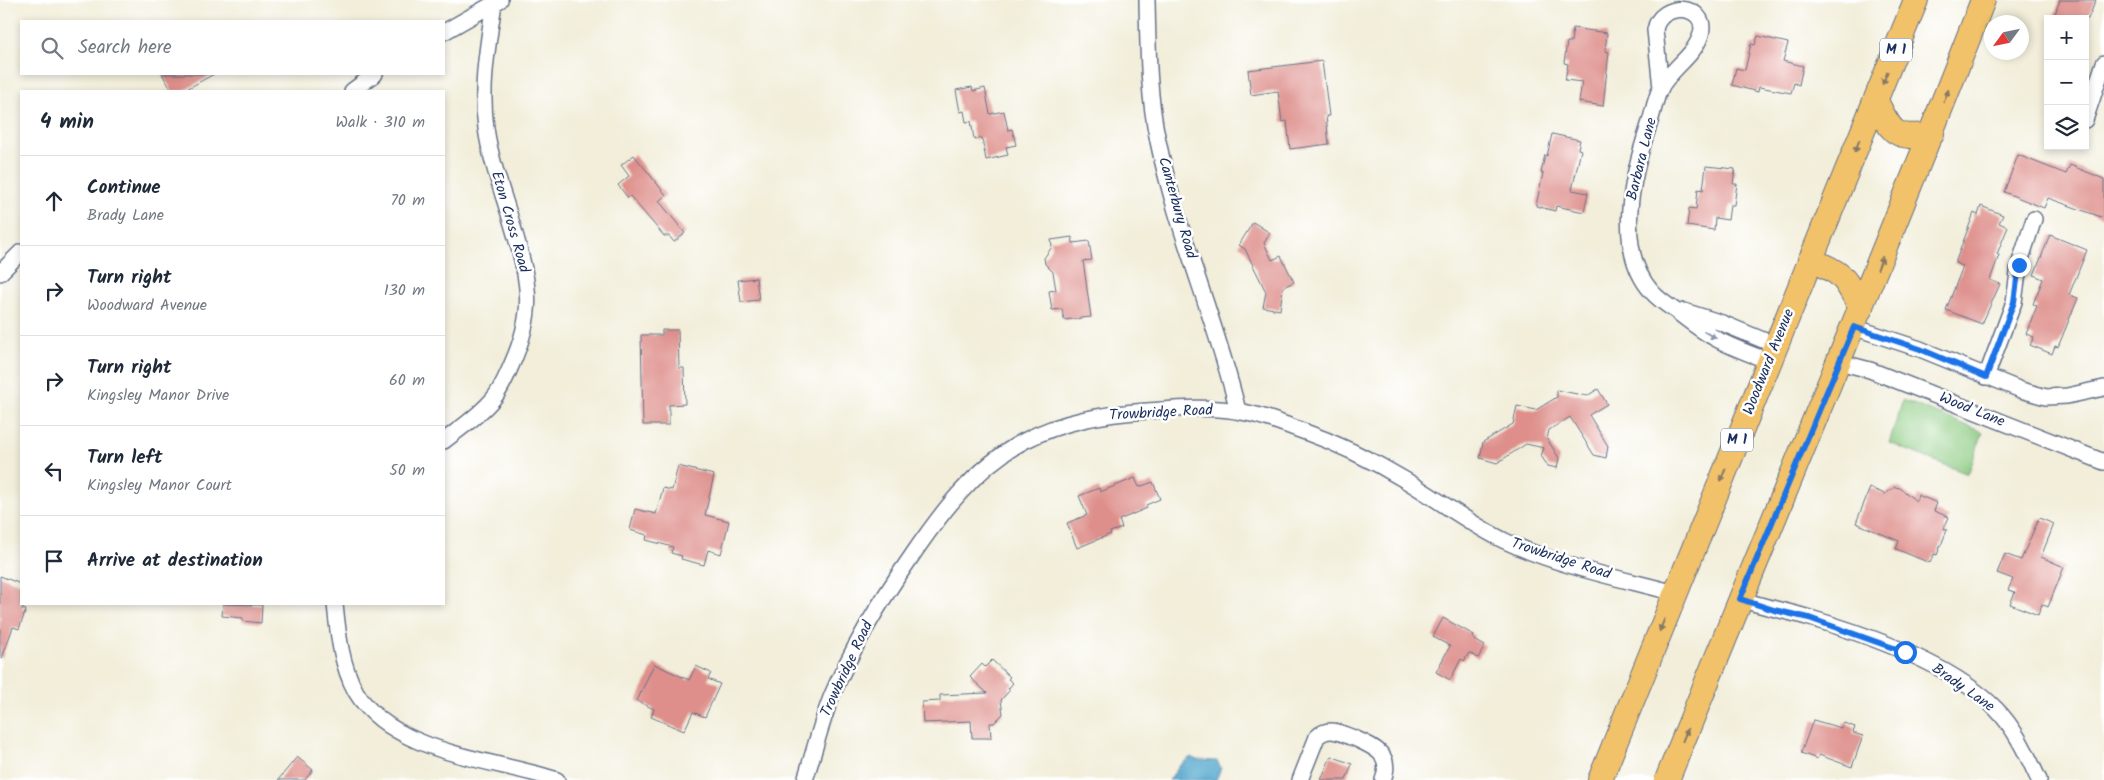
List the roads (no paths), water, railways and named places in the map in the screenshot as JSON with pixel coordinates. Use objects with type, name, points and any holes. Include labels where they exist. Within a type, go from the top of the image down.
[{"type":"main road","name":"Woodward Avenue","points":[[1600,780],[1916,0]]},
{"type":"main road","points":[[1667,780],[1932,134],[1983,0]]},
{"type":"main road","points":[[1876,101],[1889,128],[1909,137],[1932,134]]},
{"type":"main road","points":[[1810,260],[1833,269],[1843,277],[1857,318]]},
{"type":"street","name":"Canterbury Road","points":[[1147,0],[1150,80],[1158,140],[1179,222],[1223,354],[1238,411]]},
{"type":"street","points":[[445,31],[497,2]]},
{"type":"street","name":"Eton Cross Road","points":[[445,440],[478,414],[496,394],[514,360],[528,313],[529,300],[522,258],[495,172],[486,126],[483,88],[497,2]]},
{"type":"street","name":"Barbara Lane","points":[[1661,88],[1655,30],[1656,23],[1660,14],[1668,8],[1677,5],[1686,6],[1700,19],[1701,33],[1694,47],[1661,88],[1636,168],[1630,209],[1630,227],[1634,255],[1642,278],[1657,298],[1670,307],[1722,323],[1772,353]]},
{"type":"street","points":[[2089,108],[2104,63]]},
{"type":"street","points":[[353,90],[374,75]]},
{"type":"street","points":[[1986,377],[2014,302],[2019,265],[2034,219]]},
{"type":"street","points":[[0,273],[20,253]]},
{"type":"street","points":[[1857,318],[1912,346],[2021,390],[2046,397],[2067,396],[2104,388]]},
{"type":"street","name":"Wood Lane","points":[[1839,362],[1870,370],[2104,462]]},
{"type":"street","name":"Trowbridge Road","points":[[805,780],[831,698],[851,653],[875,610],[932,527],[959,493],[990,463],[1030,438],[1058,426],[1088,418],[1159,410],[1208,409],[1238,411],[1302,430],[1358,454],[1405,480],[1491,534],[1518,546],[1578,567],[1675,593]]},
{"type":"street","name":"Brady Lane","points":[[1740,599],[1774,610],[1809,618],[1888,645],[1921,659],[1964,684],[1995,708],[2005,719],[2026,752],[2039,780]]},
{"type":"street","points":[[335,605],[339,639],[346,667],[356,692],[364,704],[378,717],[404,733],[429,745],[557,780]]},
{"type":"street","points":[[1300,780],[1317,738],[1331,730],[1378,749],[1385,763],[1383,780]]},
{"type":"water","points":[[1191,757],[1198,760],[1217,761],[1221,768],[1216,780],[1169,780],[1180,765]]}]
